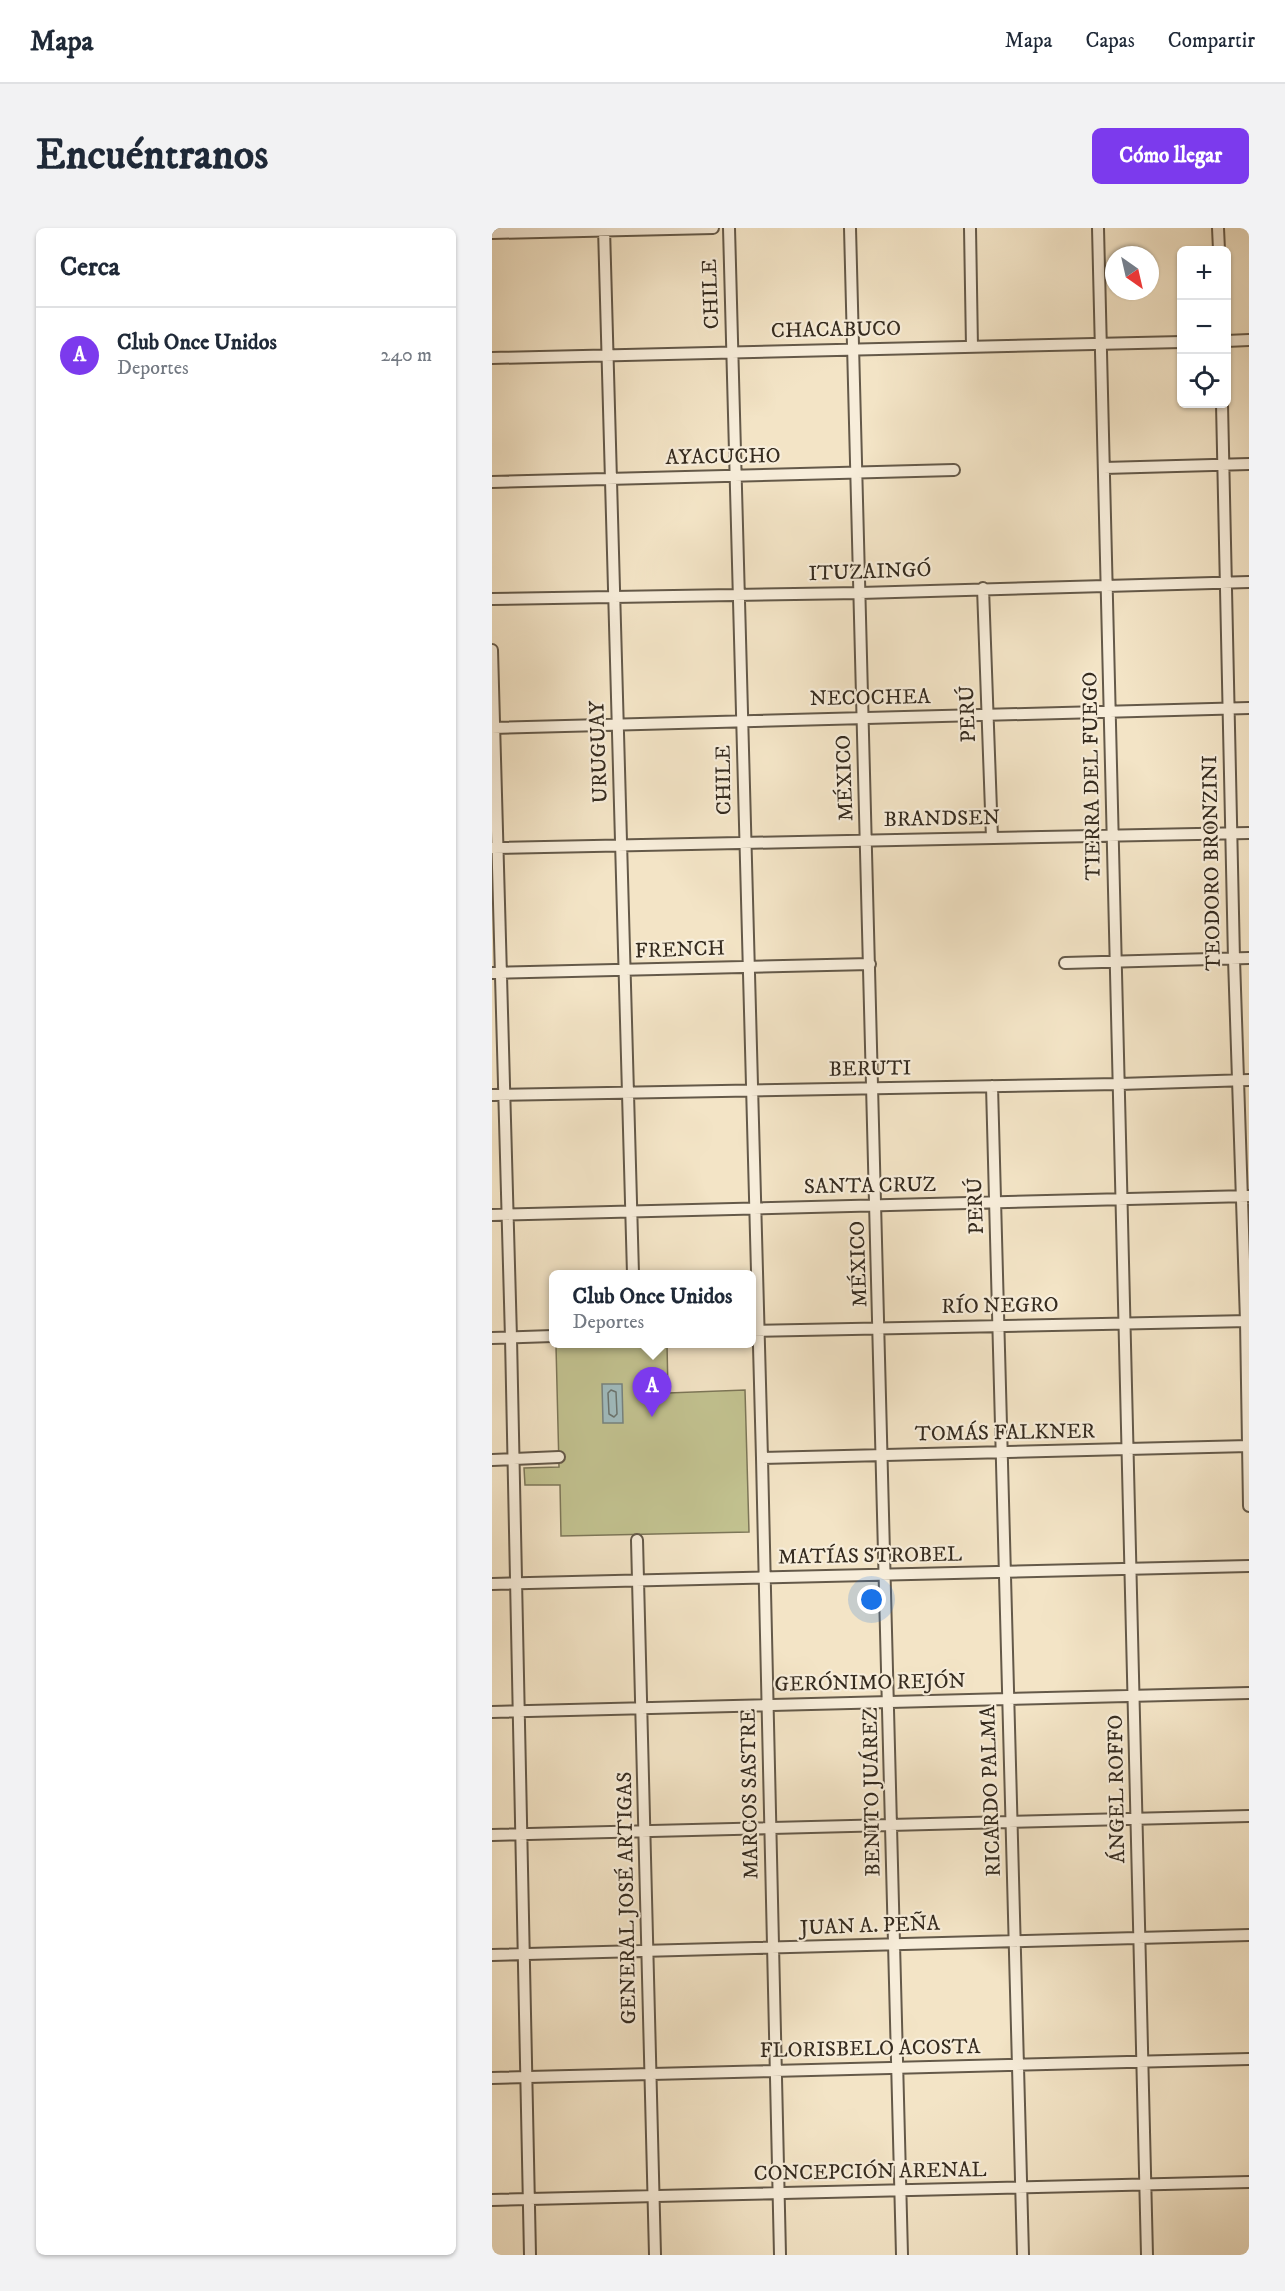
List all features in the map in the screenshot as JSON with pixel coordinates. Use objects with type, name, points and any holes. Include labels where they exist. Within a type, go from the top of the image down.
[{"type":"street","points":[[492,232],[713,228]]},
{"type":"street","name":"CHILE","points":[[729,228],[755,1270]]},
{"type":"street","name":"MÉXICO","points":[[850,228],[880,1328]]},
{"type":"street","points":[[970,228],[972,347]]},
{"type":"street","name":"TIERRA DEL FUEGO","points":[[1098,228],[1121,1199],[1126,1323]]},
{"type":"street","points":[[1218,228],[1219,246]]},
{"type":"street","name":"URUGUAY","points":[[604,229],[633,1270]]},
{"type":"street","points":[[1231,341],[1249,340]]},
{"type":"street","name":"CHACABUCO","points":[[492,358],[1177,342]]},
{"type":"street","name":"TEODORO BRONZINI","points":[[1222,408],[1234,959],[1244,1080],[1249,1506]]},
{"type":"street","points":[[1104,468],[1249,464]]},
{"type":"street","name":"AYACUCHO","points":[[492,482],[954,470]]},
{"type":"street","name":"ITUZAINGÓ","points":[[492,599],[860,593],[1249,582]]},
{"type":"street","name":"PERÚ","points":[[983,588],[992,838]]},
{"type":"street","points":[[492,650],[496,973],[504,1094],[511,1338],[530,2255]]},
{"type":"street","name":"NECOCHEA","points":[[493,728],[1249,708]]},
{"type":"street","name":"BRANDSEN","points":[[495,848],[1249,833]]},
{"type":"street","points":[[1065,963],[1249,958]]},
{"type":"street","name":"FRENCH","points":[[496,973],[870,964]]},
{"type":"street","name":"BERUTI","points":[[492,1095],[1244,1080]]},
{"type":"street","name":"PERÚ","points":[[992,1086],[999,1325]]},
{"type":"street","name":"SANTA CRUZ","points":[[492,1215],[1245,1196]]},
{"type":"street","name":"RÍO NEGRO","points":[[756,1331],[1247,1321]]},
{"type":"street","name":"ÁNGEL ROFFO","points":[[1126,1323],[1148,2255]]},
{"type":"street","name":"RICARDO PALMA","points":[[999,1325],[1023,2255]]},
{"type":"street","name":"BENITO JUÁREZ","points":[[880,1328],[902,2255]]},
{"type":"street","points":[[492,1338],[549,1336]]},
{"type":"street","name":"MARCOS SASTRE","points":[[756,1348],[762,1458],[780,2255]]},
{"type":"street","name":"TOMÁS FALKNER","points":[[762,1458],[1249,1446]]},
{"type":"street","points":[[492,1460],[559,1457]]},
{"type":"street","name":"GENERAL JOSÉ ARTIGAS","points":[[637,1540],[655,2255]]},
{"type":"street","name":"MATÍAS STROBEL","points":[[492,1584],[1249,1566]]},
{"type":"street","name":"GERÓNIMO REJÓN","points":[[492,1712],[1249,1693]]},
{"type":"street","points":[[492,1835],[1249,1816]]},
{"type":"street","name":"JUAN A. PEÑA","points":[[492,1955],[1249,1935]]},
{"type":"street","name":"FLORISBELO ACOSTA","points":[[492,2078],[1249,2059]]},
{"type":"street","name":"CONCEPCIÓN ARENAL","points":[[492,2200],[1249,2182]]},
{"type":"green space","points":[[556,1348],[667,1348],[668,1393],[745,1390],[749,1532],[561,1536],[560,1485],[525,1485],[524,1468],[559,1467]]},
{"type":"water","points":[[602,1384],[622,1384],[623,1423],[603,1423]]},
{"type":"place","name":"Club Once Unidos","points":[[652,1417]]}]
